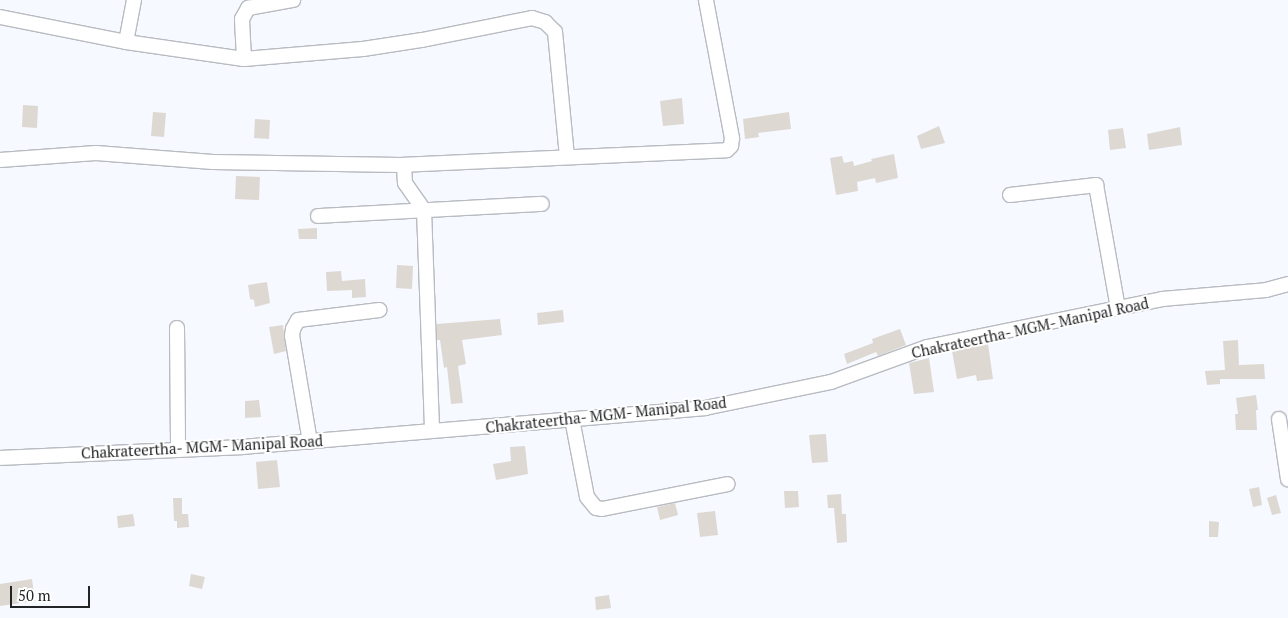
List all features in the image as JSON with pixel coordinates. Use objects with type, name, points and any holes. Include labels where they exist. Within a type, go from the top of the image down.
[{"type":"street","points":[[126,42],[134,0]]},
{"type":"street","points":[[244,59],[242,19],[248,8],[293,0]]},
{"type":"street","points":[[0,160],[96,153],[213,162],[404,164],[727,150],[731,146],[732,138],[706,0]]},
{"type":"street","points":[[0,17],[126,42],[244,59],[363,49],[422,40],[532,18],[545,22],[555,32],[567,156]]},
{"type":"street","points":[[404,164],[405,183],[424,210],[432,431]]},
{"type":"street","points":[[1010,196],[1096,186],[1118,308]]},
{"type":"street","points":[[318,216],[542,204]]},
{"type":"street","name":"Chakrateertha- MGM- Manipal Road","points":[[0,458],[310,442],[705,408],[831,382],[927,347],[1162,299],[1266,290],[1288,284]]},
{"type":"street","points":[[310,442],[293,329],[298,320],[379,310]]},
{"type":"street","points":[[177,328],[178,450]]},
{"type":"street","points":[[572,419],[587,497],[596,508],[602,509],[728,484]]},
{"type":"street","points":[[1279,419],[1288,479]]},
{"type":"building","points":[[682,98],[684,124],[663,126],[660,101]]},
{"type":"building","points":[[23,105],[38,106],[37,128],[22,127]]},
{"type":"building","points":[[153,112],[166,113],[164,137],[151,136]]},
{"type":"building","points":[[789,112],[791,129],[758,133],[759,137],[745,139],[743,119]]},
{"type":"building","points":[[255,119],[270,120],[269,139],[254,138]]},
{"type":"building","points":[[939,126],[945,143],[921,149],[917,136]]},
{"type":"building","points":[[1180,127],[1182,145],[1149,150],[1147,134]]},
{"type":"building","points":[[1123,128],[1126,148],[1110,150],[1108,130]]},
{"type":"building","points":[[894,154],[898,178],[876,183],[875,178],[857,182],[858,191],[836,195],[830,158],[842,156],[844,163],[853,161],[854,166],[872,161],[871,159]]},
{"type":"building","points":[[236,176],[260,177],[259,200],[235,199]]},
{"type":"building","points":[[317,228],[317,239],[299,239],[298,229]]},
{"type":"building","points":[[397,265],[413,266],[412,289],[396,288]]},
{"type":"building","points":[[341,271],[342,281],[365,279],[366,297],[352,298],[352,290],[327,291],[326,272]]},
{"type":"building","points":[[267,282],[270,303],[255,307],[254,300],[250,299],[248,285]]},
{"type":"building","points":[[563,310],[564,322],[538,325],[537,313]]},
{"type":"building","points":[[500,319],[502,335],[462,340],[466,364],[458,366],[463,403],[451,404],[447,367],[444,368],[440,340],[437,340],[437,324]]},
{"type":"building","points":[[283,325],[286,351],[274,354],[269,327]]},
{"type":"building","points":[[900,329],[906,345],[878,356],[876,352],[847,364],[844,354],[873,343],[872,339]]},
{"type":"building","points":[[1238,340],[1239,365],[1264,364],[1265,379],[1220,379],[1220,384],[1207,385],[1205,371],[1225,370],[1223,341]]},
{"type":"building","points":[[988,344],[993,379],[977,381],[976,375],[957,379],[952,351]]},
{"type":"building","points":[[929,358],[934,392],[914,394],[909,363]]},
{"type":"building","points":[[1256,395],[1258,410],[1256,410],[1257,430],[1236,430],[1235,414],[1238,414],[1236,398]]},
{"type":"building","points":[[259,400],[261,417],[245,418],[245,401]]},
{"type":"building","points":[[826,434],[828,462],[812,463],[809,435]]},
{"type":"building","points":[[525,446],[528,474],[496,480],[493,464],[511,461],[510,447]]},
{"type":"building","points":[[277,460],[280,487],[258,489],[256,462]]},
{"type":"building","points":[[1259,487],[1262,505],[1253,507],[1249,489]]},
{"type":"building","points":[[784,491],[798,491],[799,507],[785,508]]},
{"type":"building","points":[[841,494],[842,514],[846,514],[847,542],[837,543],[834,508],[828,508],[827,495]]},
{"type":"building","points":[[1276,495],[1281,513],[1272,515],[1267,498]]},
{"type":"building","points":[[173,498],[182,498],[182,514],[188,514],[189,527],[177,528],[177,521],[174,521]]},
{"type":"building","points":[[675,503],[678,515],[660,520],[657,507]]},
{"type":"building","points":[[715,511],[718,535],[700,537],[697,513]]},
{"type":"building","points":[[133,514],[135,526],[118,528],[117,516]]},
{"type":"building","points":[[1209,521],[1219,522],[1218,537],[1209,537]]},
{"type":"building","points":[[191,574],[205,577],[202,589],[189,586]]},
{"type":"building","points":[[32,579],[35,601],[0,606],[0,584]]},
{"type":"building","points":[[609,595],[611,608],[596,610],[595,597]]}]
